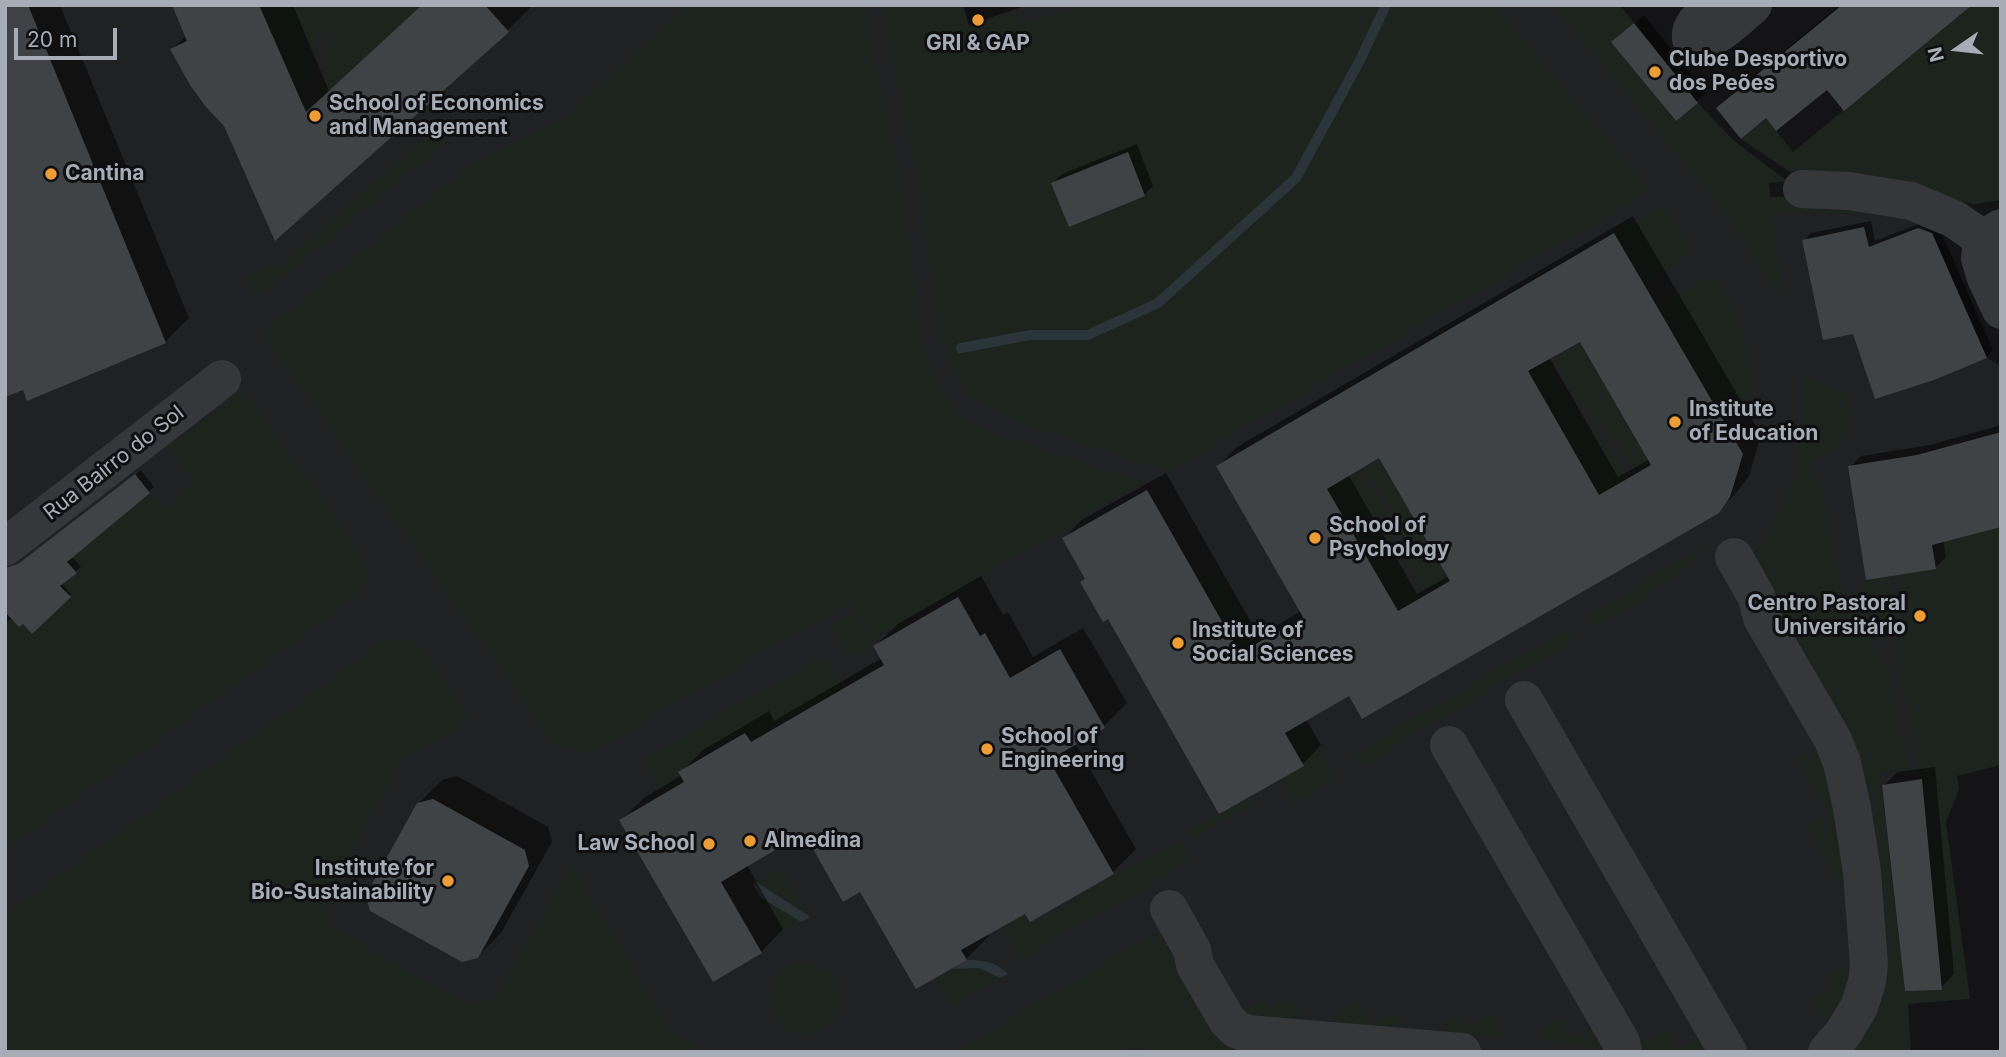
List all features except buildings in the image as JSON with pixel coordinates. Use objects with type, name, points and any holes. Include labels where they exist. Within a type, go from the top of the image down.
[{"type":"street","points":[[1715,5],[1693,25],[1691,40],[1706,41],[1715,36],[1753,5]]},
{"type":"street","points":[[1802,189],[1849,191],[1910,201],[1992,234],[1980,258],[2001,310]]},
{"type":"street","name":"Rua Bairro do Sol","points":[[5,547],[222,379]]},
{"type":"street","points":[[1734,557],[1756,596],[1762,618],[1833,740],[1844,774],[1860,859],[1869,965],[1867,982],[1859,1007],[1844,1032],[1827,1052]]},
{"type":"street","points":[[1524,700],[1728,1052]]},
{"type":"street","points":[[1448,744],[1622,1042],[1623,1052]]},
{"type":"street","points":[[1169,909],[1192,950],[1195,965],[1227,1020],[1242,1032],[1462,1052]]},
{"type":"shaded area","points":[[5,5],[1582,5],[1723,180],[1768,175],[1772,211],[1911,215],[1927,224],[1987,358],[2001,366],[2001,752],[1922,780],[1942,990],[1905,991],[1880,772],[1896,1052],[5,1052]]},
{"type":"shaded area","points":[[259,5],[422,5],[317,102],[331,34],[318,30],[302,105]]},
{"type":"shaded area","points":[[688,5],[864,5],[904,195],[921,336],[934,378],[957,412],[990,431],[1144,482],[873,639],[850,602],[589,754],[555,746],[264,336],[265,330],[459,174],[492,153],[562,119]]},
{"type":"shaded area","points":[[881,5],[961,5],[969,27],[1011,12],[1023,21],[1085,5],[1495,5],[1651,191],[1167,472],[1017,422],[968,394],[950,368],[939,335],[920,195]]},
{"type":"shaded area","points":[[1553,5],[1620,5],[1634,23],[1612,42],[1675,121],[1698,103],[1733,140],[1787,181],[1769,183],[1770,197],[1836,197],[1911,215],[1772,212],[1783,303],[1729,218]]},
{"type":"shaded area","points":[[1972,5],[2001,5],[2001,200],[1975,204],[1919,193],[1799,178],[1741,139],[1766,118],[1793,152]]},
{"type":"shaded area","points":[[434,129],[446,143],[256,299],[246,277],[282,264]]},
{"type":"shaded area","points":[[1661,205],[1685,234],[1689,241],[1690,254],[1643,282],[1614,233]]},
{"type":"shaded area","points":[[1714,277],[1729,298],[1743,333],[1752,369],[1751,394],[1738,407],[1721,417],[1663,317],[1597,355],[1589,341],[1655,302],[1658,306],[1705,278]]},
{"type":"shaded area","points":[[1643,282],[1652,297],[1586,335]]},
{"type":"shaded area","points":[[1580,342],[1651,465],[1632,476],[1617,442],[1578,401],[1563,374],[1557,356]]},
{"type":"shaded area","points":[[1548,360],[1556,384],[1591,430],[1607,444],[1619,463],[1625,480],[1599,495],[1528,372]]},
{"type":"shaded area","points":[[1804,375],[1850,395],[1854,417],[1841,445],[1808,462],[1813,481],[1820,480],[1844,595],[1869,626],[1874,648],[1885,660],[1908,770],[1880,772],[1905,991],[1941,990],[1922,779],[1895,647],[1906,619],[1898,575],[1944,568],[1941,542],[2001,527],[2001,765],[1957,776],[1959,789],[1946,822],[1970,999],[1908,1004],[1911,1052],[1848,1052],[1882,917],[1749,564],[1768,535],[1794,479],[1803,426]]},
{"type":"shaded area","points":[[244,391],[365,559],[367,581],[356,598],[5,850],[5,619],[9,616],[19,627],[23,624],[32,634],[71,598],[60,586],[76,573],[67,562],[150,493],[165,509],[195,482],[170,445]]},
{"type":"shaded area","points":[[1379,458],[1450,581],[1431,592],[1415,578],[1409,568],[1399,530],[1386,501],[1374,484],[1358,470]]},
{"type":"shaded area","points":[[1353,473],[1380,501],[1405,575],[1422,597],[1398,611],[1327,489]]},
{"type":"shaded area","points":[[1710,540],[1685,568],[1671,579],[1595,628],[1588,616]]},
{"type":"shaded area","points":[[1217,571],[1336,780],[1293,805],[1279,780],[1303,765],[1199,582]]},
{"type":"shaded area","points":[[1887,577],[1895,616],[1889,638],[1861,594],[1866,580]]},
{"type":"shaded area","points":[[852,613],[873,646],[849,659],[829,625]]},
{"type":"shaded area","points":[[1569,627],[1576,639],[1361,766],[1354,754]]},
{"type":"shaded area","points":[[404,637],[422,649],[470,719],[401,763],[324,902],[330,927],[470,1005],[493,999],[572,864],[669,1028],[702,1052],[5,1052],[5,915],[384,641]]},
{"type":"shaded area","points":[[823,655],[842,688],[767,731],[771,741],[756,749],[746,731],[677,771],[687,790],[673,798],[668,790],[663,792],[644,759]]},
{"type":"shaded area","points":[[880,665],[1029,925],[1180,840],[1191,861],[1021,959],[860,677]]},
{"type":"shaded area","points":[[1820,748],[1827,767],[1845,878],[1842,880],[1837,880],[1807,828],[1829,815],[1798,760]]},
{"type":"shaded area","points":[[1250,796],[1255,803],[1193,838],[1190,831]]},
{"type":"shaded area","points":[[781,868],[808,915],[756,882]]},
{"type":"shaded area","points":[[756,882],[809,918],[801,922],[760,897],[753,884]]},
{"type":"shaded area","points":[[760,897],[801,922],[781,934]]},
{"type":"shaded area","points":[[1165,928],[1172,936],[1164,942],[1214,1028],[1279,1052],[1168,1052],[1129,1048],[1123,1052],[954,1052]]},
{"type":"shaded area","points":[[967,960],[989,962],[1008,974],[1000,978],[979,968],[952,969]]},
{"type":"shaded area","points":[[805,963],[825,969],[835,979],[841,999],[835,1019],[825,1029],[805,1035],[785,1029],[775,1019],[769,999],[775,979],[785,969]]},
{"type":"shaded area","points":[[1850,964],[1845,1001],[1829,1023],[1824,1022],[1812,1001],[1834,988],[1828,977]]},
{"type":"shaded area","points":[[979,968],[1000,978],[952,1006],[935,978],[952,969]]},
{"type":"shaded area","points":[[1291,997],[1303,1021],[1250,1018],[1240,1012],[1263,999],[1269,1010]]},
{"type":"shaded area","points":[[1360,1002],[1372,1023],[1394,1011],[1403,1029],[1345,1025],[1337,1015]]},
{"type":"shaded area","points":[[1491,1013],[1504,1035],[1501,1039],[1450,1035],[1440,1028],[1462,1015],[1469,1026]]},
{"type":"shaded area","points":[[1559,1017],[1572,1039],[1594,1026],[1604,1046],[1599,1048],[1545,1042],[1537,1030]]},
{"type":"shaded area","points":[[1666,1028],[1679,1049],[1702,1037],[1710,1052],[1643,1052],[1640,1043]]},
{"type":"waterway","points":[[961,348],[1030,335],[1088,335],[1158,303],[1296,178],[1360,60],[1386,5]]},
{"type":"place","name":"GRI & GAP","points":[[978,20]]},
{"type":"place","name":"Clube Desportivo dos Peões","points":[[1655,72]]},
{"type":"place","name":"School of Economics and Management","points":[[315,116]]},
{"type":"place","name":"Cantina","points":[[51,174]]},
{"type":"place","name":"Institute of Education","points":[[1675,422]]},
{"type":"place","name":"School of Psychology","points":[[1315,538]]},
{"type":"place","name":"Centro Pastoral Universitário","points":[[1920,616]]},
{"type":"place","name":"Institute of Social Sciences","points":[[1178,643]]},
{"type":"place","name":"School of Engineering","points":[[987,749]]},
{"type":"place","name":"Almedina","points":[[750,841]]},
{"type":"place","name":"Law School","points":[[709,844]]},
{"type":"place","name":"Institute for Bio-Sustainability","points":[[448,881]]}]
